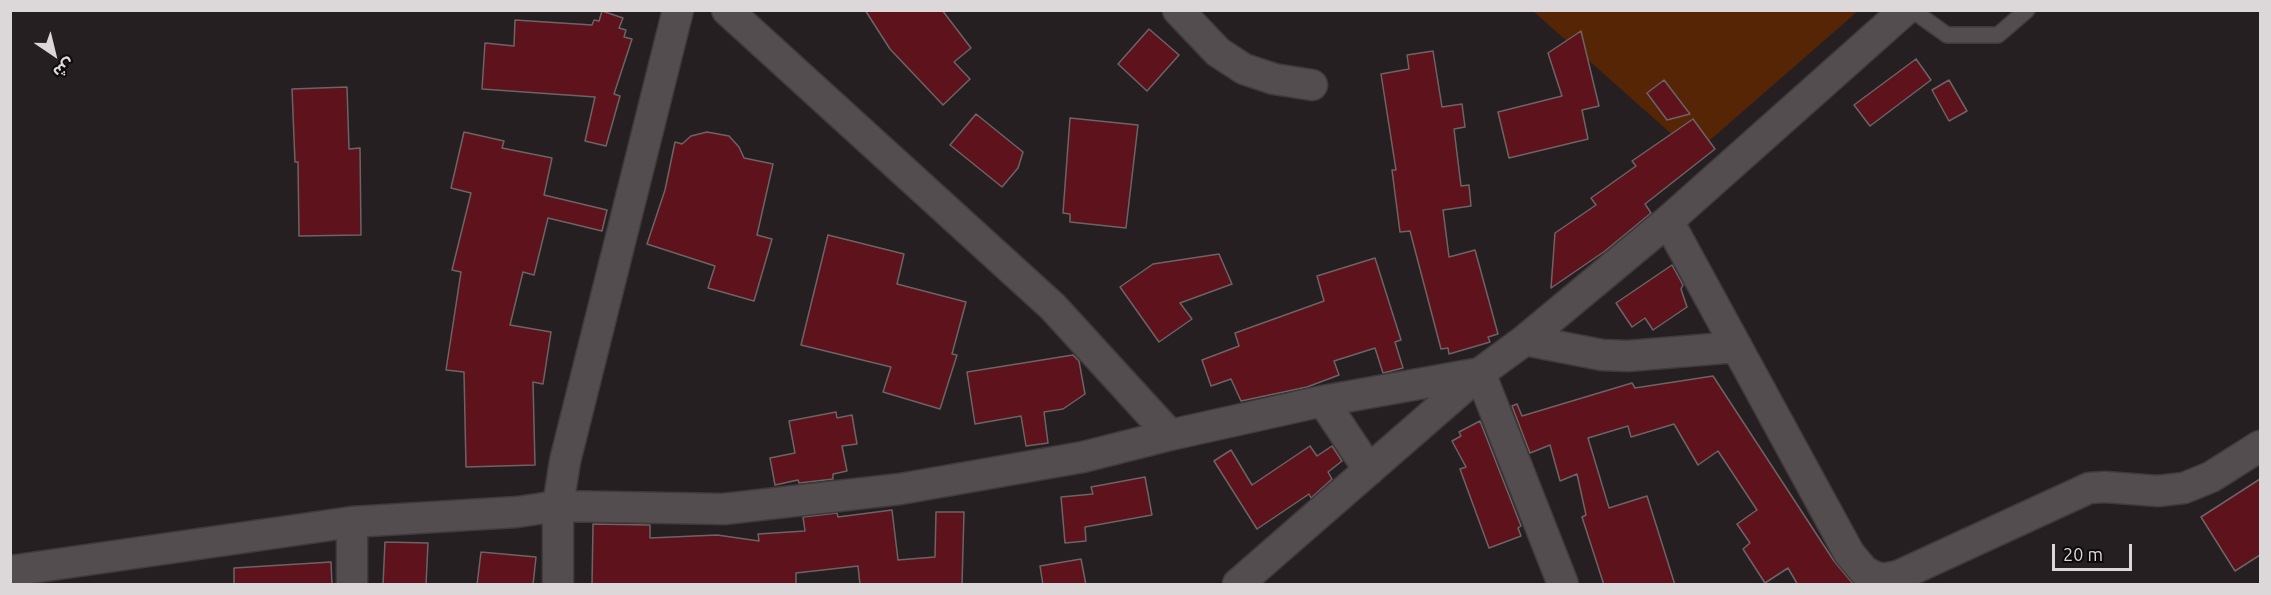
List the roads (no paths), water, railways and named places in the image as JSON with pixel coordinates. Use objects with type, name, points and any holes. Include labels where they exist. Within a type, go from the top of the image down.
[{"type":"street","points":[[558,585],[558,506],[565,461],[678,10]]},
{"type":"street","points":[[727,10],[1053,307],[1170,435]]},
{"type":"street","points":[[1178,10],[1218,52],[1244,69],[1274,79],[1312,85]]},
{"type":"street","points":[[1238,585],[1480,373],[1525,340],[1668,222],[1905,10]]},
{"type":"street","points":[[1668,222],[1849,553],[1864,571],[1882,579],[1898,576],[2089,488],[2158,491],[2184,488],[2211,477],[2260,446]]},
{"type":"street","points":[[1525,340],[1602,355],[1628,356],[1737,347]]},
{"type":"street","points":[[10,571],[352,522],[517,512],[558,506],[724,509],[900,489],[1083,457],[1170,435],[1323,402],[1480,373]]},
{"type":"street","points":[[1480,373],[1563,585]]},
{"type":"street","points":[[1323,402],[1369,470]]},
{"type":"street","points":[[352,522],[352,585]]},
{"type":"lane","points":[[1912,10],[1947,35],[1998,35],[2027,10]]}]
